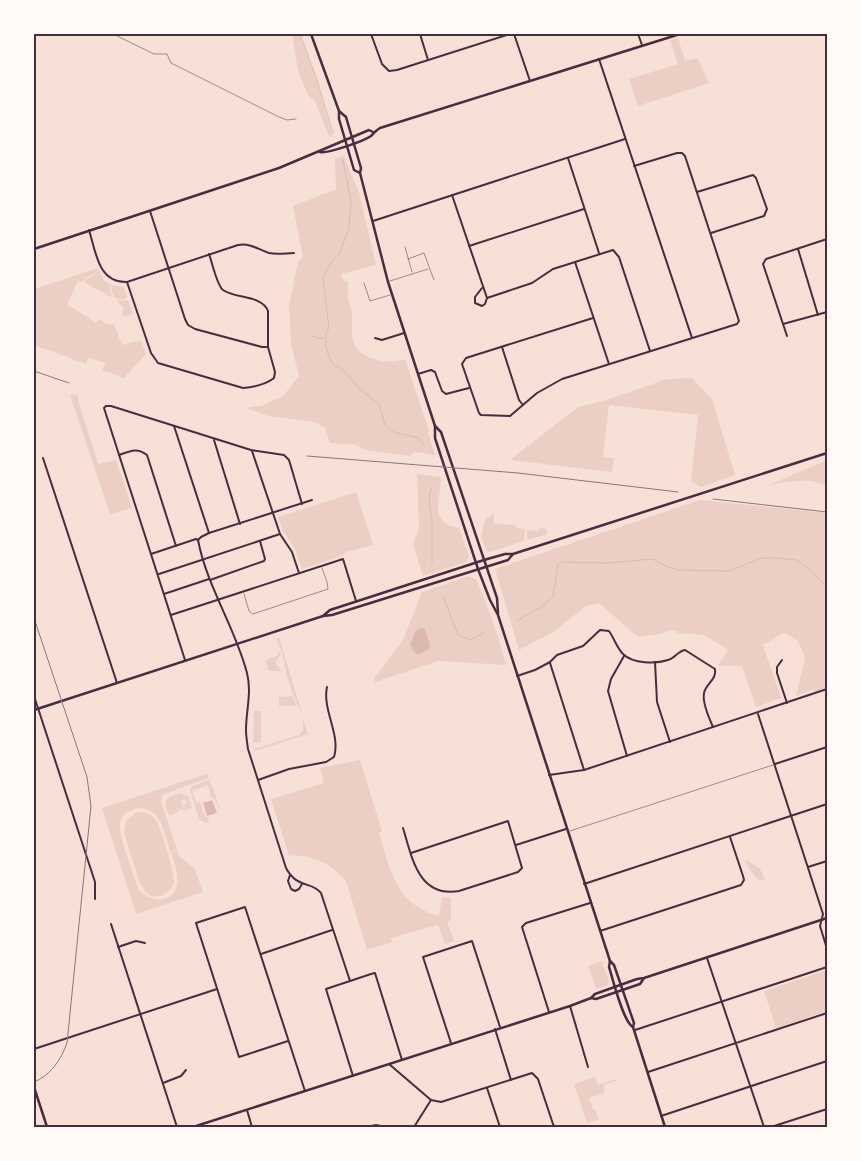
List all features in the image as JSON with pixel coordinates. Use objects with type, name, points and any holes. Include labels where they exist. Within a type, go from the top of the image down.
[{"type":"main road","points":[[311,34],[339,111],[339,119],[354,170],[360,173]]},
{"type":"main road","points":[[320,152],[326,154],[371,136],[374,132],[680,34]]},
{"type":"main road","points":[[339,111],[346,117],[352,137],[388,282],[435,426],[435,438],[478,569],[498,615]]},
{"type":"main road","points":[[34,249],[279,168],[369,130],[374,132]]},
{"type":"main road","points":[[435,426],[441,432],[486,566],[496,598],[498,615],[548,775],[610,961],[614,965],[634,1023],[634,1029],[665,1127]]},
{"type":"main road","points":[[323,616],[330,610],[476,562],[505,554],[513,554],[827,453]]},
{"type":"main road","points":[[34,710],[323,616],[332,615],[508,560],[513,554]]},
{"type":"main road","points":[[193,1127],[570,1006],[591,998],[595,994],[621,985],[827,918]]},
{"type":"main road","points":[[610,961],[609,967],[628,1025],[634,1029]]},
{"type":"main road","points":[[591,998],[596,999],[640,984],[644,978]]},
{"type":"main road","points":[[34,1087],[47,1127]]},
{"type":"street","points":[[372,34],[382,64],[386,70],[397,70],[510,34]]},
{"type":"street","points":[[420,34],[428,60]]},
{"type":"street","points":[[514,34],[530,81]]},
{"type":"street","points":[[638,34],[642,45]]},
{"type":"street","points":[[599,59],[692,338]]},
{"type":"street","points":[[372,221],[625,140]]},
{"type":"street","points":[[594,318],[463,360],[462,364],[478,413],[481,415],[510,416],[536,393],[562,379],[737,324],[739,321],[685,156],[677,152],[634,166]]},
{"type":"street","points":[[568,158],[599,253]]},
{"type":"street","points":[[697,192],[753,175],[756,178],[767,209],[764,216],[711,233]]},
{"type":"street","points":[[452,195],[482,288],[487,298]]},
{"type":"street","points":[[469,246],[584,209]]},
{"type":"street","points":[[150,211],[188,325],[195,329],[268,347]]},
{"type":"street","points":[[89,230],[104,273],[114,280],[127,282],[238,244],[246,244],[273,254],[294,252]]},
{"type":"street","points":[[787,336],[763,264],[766,259],[827,239]]},
{"type":"street","points":[[798,249],[818,314]]},
{"type":"street","points":[[482,288],[475,297],[475,303],[482,306],[487,298],[532,283],[553,269],[613,250],[617,253],[650,351]]},
{"type":"street","points":[[127,282],[150,353],[158,363],[243,388],[250,388],[268,382],[274,378],[275,372],[268,347],[268,311],[260,302],[224,291],[219,285],[209,254]]},
{"type":"street","points":[[575,262],[609,364]]},
{"type":"street","points":[[783,324],[827,312]]},
{"type":"street","points":[[376,338],[382,340],[405,333]]},
{"type":"street","points":[[502,347],[519,400],[523,405]]},
{"type":"street","points":[[418,374],[430,370],[435,372],[442,391],[446,394],[469,388]]},
{"type":"street","points":[[185,660],[104,411],[106,406],[112,406],[252,450],[284,455],[288,460],[302,504]]},
{"type":"street","points":[[174,426],[209,534]]},
{"type":"street","points":[[214,439],[240,524]]},
{"type":"street","points":[[119,455],[133,450],[141,450],[147,455],[176,546]]},
{"type":"street","points":[[252,450],[272,514],[280,534],[292,552],[299,573]]},
{"type":"street","points":[[42,458],[117,683]]},
{"type":"street","points":[[312,500],[209,534],[201,537],[199,542],[210,579],[237,644],[247,674],[250,688],[250,704],[246,730],[248,748],[290,875],[302,884],[318,889],[321,893],[350,981]]},
{"type":"street","points":[[158,575],[280,534]]},
{"type":"street","points":[[151,554],[196,539],[199,542]]},
{"type":"street","points":[[164,594],[264,561],[265,556],[260,541]]},
{"type":"street","points":[[170,615],[343,559],[356,601]]},
{"type":"street","points":[[517,676],[535,670],[550,662],[557,655],[583,646],[602,629],[609,631],[624,656],[634,660],[655,662],[667,660],[684,650],[716,669],[715,676],[706,687],[703,696],[713,728]]},
{"type":"street","points":[[624,656],[611,679],[608,691],[627,756]]},
{"type":"street","points":[[782,660],[777,667],[777,673],[787,703]]},
{"type":"street","points":[[550,662],[584,770]]},
{"type":"street","points":[[655,662],[657,702],[670,742]]},
{"type":"street","points":[[258,780],[290,769],[326,762],[334,757],[336,752],[333,730],[325,701],[327,687]]},
{"type":"street","points":[[548,775],[584,770],[827,689]]},
{"type":"street","points":[[34,696],[95,882],[96,898]]},
{"type":"street","points":[[758,713],[823,914],[820,926],[827,950]]},
{"type":"street","points":[[775,764],[827,747]]},
{"type":"street","points":[[584,884],[827,804]]},
{"type":"street","points":[[403,828],[411,853],[417,870],[424,881],[439,890],[454,892],[520,871],[522,865],[508,821],[411,853]]},
{"type":"street","points":[[516,845],[567,830]]},
{"type":"street","points":[[600,931],[741,885],[744,880],[730,836]]},
{"type":"street","points":[[808,868],[827,861]]},
{"type":"street","points":[[290,875],[288,881],[291,890],[299,889],[302,884]]},
{"type":"street","points":[[549,1012],[522,927],[590,903]]},
{"type":"street","points":[[288,1041],[239,1057],[196,923],[245,907],[305,1091]]},
{"type":"street","points":[[111,924],[177,1127]]},
{"type":"street","points":[[261,954],[326,934],[333,930]]},
{"type":"street","points":[[118,947],[136,941],[145,943]]},
{"type":"street","points":[[451,1043],[423,957],[472,941],[500,1028]]},
{"type":"street","points":[[707,958],[764,1127]]},
{"type":"street","points":[[634,1029],[827,967]]},
{"type":"street","points":[[353,1076],[326,989],[374,973],[402,1060]]},
{"type":"street","points":[[34,1049],[217,988]]},
{"type":"street","points":[[570,1006],[588,1067]]},
{"type":"street","points":[[648,1072],[827,1014]]},
{"type":"street","points":[[495,1029],[511,1080]]},
{"type":"street","points":[[662,1116],[827,1061]]},
{"type":"street","points":[[390,1064],[431,1100],[441,1102],[532,1073],[536,1075],[554,1127]]},
{"type":"street","points":[[163,1082],[181,1076],[186,1070]]},
{"type":"street","points":[[487,1088],[500,1127]]},
{"type":"street","points":[[414,1127],[431,1100]]},
{"type":"street","points":[[771,1127],[827,1109]]},
{"type":"street","points":[[247,1110],[252,1127]]},
{"type":"street","points":[[366,1127],[376,1125],[386,1127]]},
{"type":"lane","points":[[113,34],[154,54],[167,54],[172,63],[279,117],[287,120],[296,119]]},
{"type":"lane","points":[[405,247],[413,274]]},
{"type":"lane","points":[[408,258],[424,253],[434,280]]},
{"type":"lane","points":[[388,282],[429,268]]},
{"type":"lane","points":[[364,283],[370,301],[392,294]]},
{"type":"lane","points":[[243,592],[249,611],[253,614],[328,589],[322,566]]},
{"type":"lane","points":[[567,830],[775,764]]},
{"type":"shaded area","points":[[292,34],[300,34],[317,82],[333,137],[329,136],[315,101],[308,95],[298,71]]},
{"type":"shaded area","points":[[678,38],[685,61],[698,58],[709,83],[638,106],[629,79],[678,64],[670,40]]},
{"type":"shaded area","points":[[343,155],[359,192],[376,265],[341,274],[343,280],[348,282],[354,344],[359,351],[373,359],[398,361],[405,359],[435,455],[415,452],[410,456],[365,450],[357,445],[330,443],[325,428],[315,422],[268,416],[246,408],[264,405],[283,396],[299,376],[291,344],[289,306],[298,262],[303,258],[293,206],[336,189],[335,159]]},
{"type":"shaded area","points":[[98,268],[99,270],[81,282],[78,281],[67,304],[96,323],[99,319],[107,324],[114,324],[122,345],[141,340],[146,354],[124,378],[102,370],[106,363],[88,358],[86,364],[34,345],[34,289]]},
{"type":"shaded area","points":[[99,271],[105,281],[111,285],[110,292],[113,298],[83,282]]},
{"type":"shaded area","points":[[112,285],[124,287],[127,298],[120,300],[116,297],[112,292]]},
{"type":"shaded area","points":[[115,299],[120,301],[128,300],[133,314],[125,317],[122,314],[124,308]]},
{"type":"shaded area","points":[[692,378],[712,399],[735,475],[701,487],[691,481],[698,415],[609,405],[603,457],[614,458],[612,472],[510,460],[578,407],[606,400],[667,379]]},
{"type":"shaded area","points":[[78,394],[78,400],[98,464],[116,460],[132,508],[110,514],[70,395]]},
{"type":"shaded area","points":[[827,460],[827,486],[813,481],[791,481],[769,485]]},
{"type":"shaded area","points":[[417,474],[441,477],[438,509],[440,515],[443,521],[459,528],[469,556],[466,562],[423,576],[413,544],[419,528]]},
{"type":"shaded area","points":[[356,492],[373,545],[347,552],[342,556],[302,569],[294,547],[283,531],[278,517]]},
{"type":"shaded area","points":[[700,500],[827,513],[827,688],[814,693],[814,689],[796,696],[805,658],[798,641],[784,633],[763,645],[781,698],[756,707],[742,666],[718,665],[728,650],[704,635],[678,633],[673,630],[639,637],[599,603],[586,606],[552,633],[519,650],[495,569]]},
{"type":"shaded area","points":[[493,514],[494,524],[516,525],[516,528],[525,529],[524,541],[490,552],[487,551],[481,537],[485,520]]},
{"type":"shaded area","points":[[540,527],[546,529],[548,534],[527,540],[527,530],[539,531]]},
{"type":"shaded area","points":[[468,576],[477,580],[494,624],[506,665],[438,661],[375,682],[374,678],[403,640],[422,592]]},
{"type":"shaded area","points":[[420,628],[425,629],[430,645],[429,649],[418,655],[410,645],[416,631]]},
{"type":"shaded area","points":[[279,637],[303,717],[287,676],[282,652],[276,639]]},
{"type":"shaded area","points":[[280,651],[281,655],[276,662],[283,671],[269,671],[265,660],[277,656]]},
{"type":"shaded area","points":[[292,696],[297,706],[279,706],[279,697]]},
{"type":"shaded area","points":[[254,711],[261,711],[261,742],[253,743]]},
{"type":"shaded area","points":[[303,719],[308,734],[255,751],[254,749],[299,735],[303,730]]},
{"type":"shaded area","points":[[360,760],[382,831],[379,833],[391,873],[404,895],[413,904],[425,911],[439,916],[442,897],[451,898],[451,920],[447,922],[454,941],[445,944],[438,925],[391,938],[392,942],[367,950],[347,884],[343,878],[330,866],[322,862],[305,857],[289,856],[271,799],[324,783],[320,768]]},
{"type":"shaded area","points":[[209,773],[208,778],[162,795],[161,802],[177,849],[170,851],[159,820],[149,810],[132,810],[122,817],[120,830],[139,890],[155,899],[167,898],[175,891],[177,876],[171,852],[177,850],[178,855],[195,869],[203,892],[136,914],[102,808]]},
{"type":"shaded area","points":[[209,780],[215,793],[220,813],[214,798],[212,799],[208,785],[192,791],[196,803],[200,802],[205,817],[208,817],[209,822],[205,823],[199,819],[190,790],[192,786]]},
{"type":"shaded area","points":[[180,793],[188,796],[192,808],[185,811],[183,805],[187,803],[185,799],[181,801],[184,810],[175,808],[179,811],[170,816],[166,807],[166,801],[171,796]]},
{"type":"shaded area","points":[[212,800],[217,813],[207,816],[203,803]]},
{"type":"shaded area","points":[[135,813],[147,813],[155,819],[161,831],[170,861],[174,884],[170,890],[161,896],[150,896],[140,884],[124,833],[126,821]]},
{"type":"shaded area","points":[[747,860],[760,869],[765,879],[759,881],[748,867],[745,861]]},
{"type":"shaded area","points":[[602,961],[609,981],[608,985],[596,989],[588,966]]},
{"type":"shaded area","points":[[827,970],[827,1011],[776,1028],[764,991]]},
{"type":"shaded area","points":[[595,1077],[598,1085],[616,1079],[616,1081],[603,1085],[605,1093],[589,1098],[593,1110],[595,1110],[599,1119],[587,1123],[574,1084]]},
{"type":"waterway","points":[[300,34],[316,77],[333,133]]},
{"type":"waterway","points":[[343,160],[351,202],[349,229],[339,254],[331,262],[323,278],[329,328],[326,333],[326,348],[331,362],[336,367],[339,366],[362,391],[379,404],[385,425],[388,428],[394,432],[419,438],[424,445]]},
{"type":"waterway","points":[[311,336],[325,339]]},
{"type":"waterway","points":[[431,488],[429,500],[432,520],[432,563]]},
{"type":"waterway","points":[[518,620],[541,607],[553,597],[558,564],[563,562],[607,563],[653,559],[667,567],[680,570],[729,571],[762,558],[777,558],[796,560],[811,570],[827,588]]},
{"type":"waterway","points":[[443,596],[458,635],[470,640],[485,632]]},
{"type":"railway","points":[[34,371],[69,383]]},
{"type":"railway","points":[[307,456],[518,473],[678,492]]},
{"type":"railway","points":[[713,499],[827,512]]},
{"type":"railway","points":[[34,618],[87,777],[91,806],[67,1043],[62,1055],[50,1072],[34,1082]]}]
